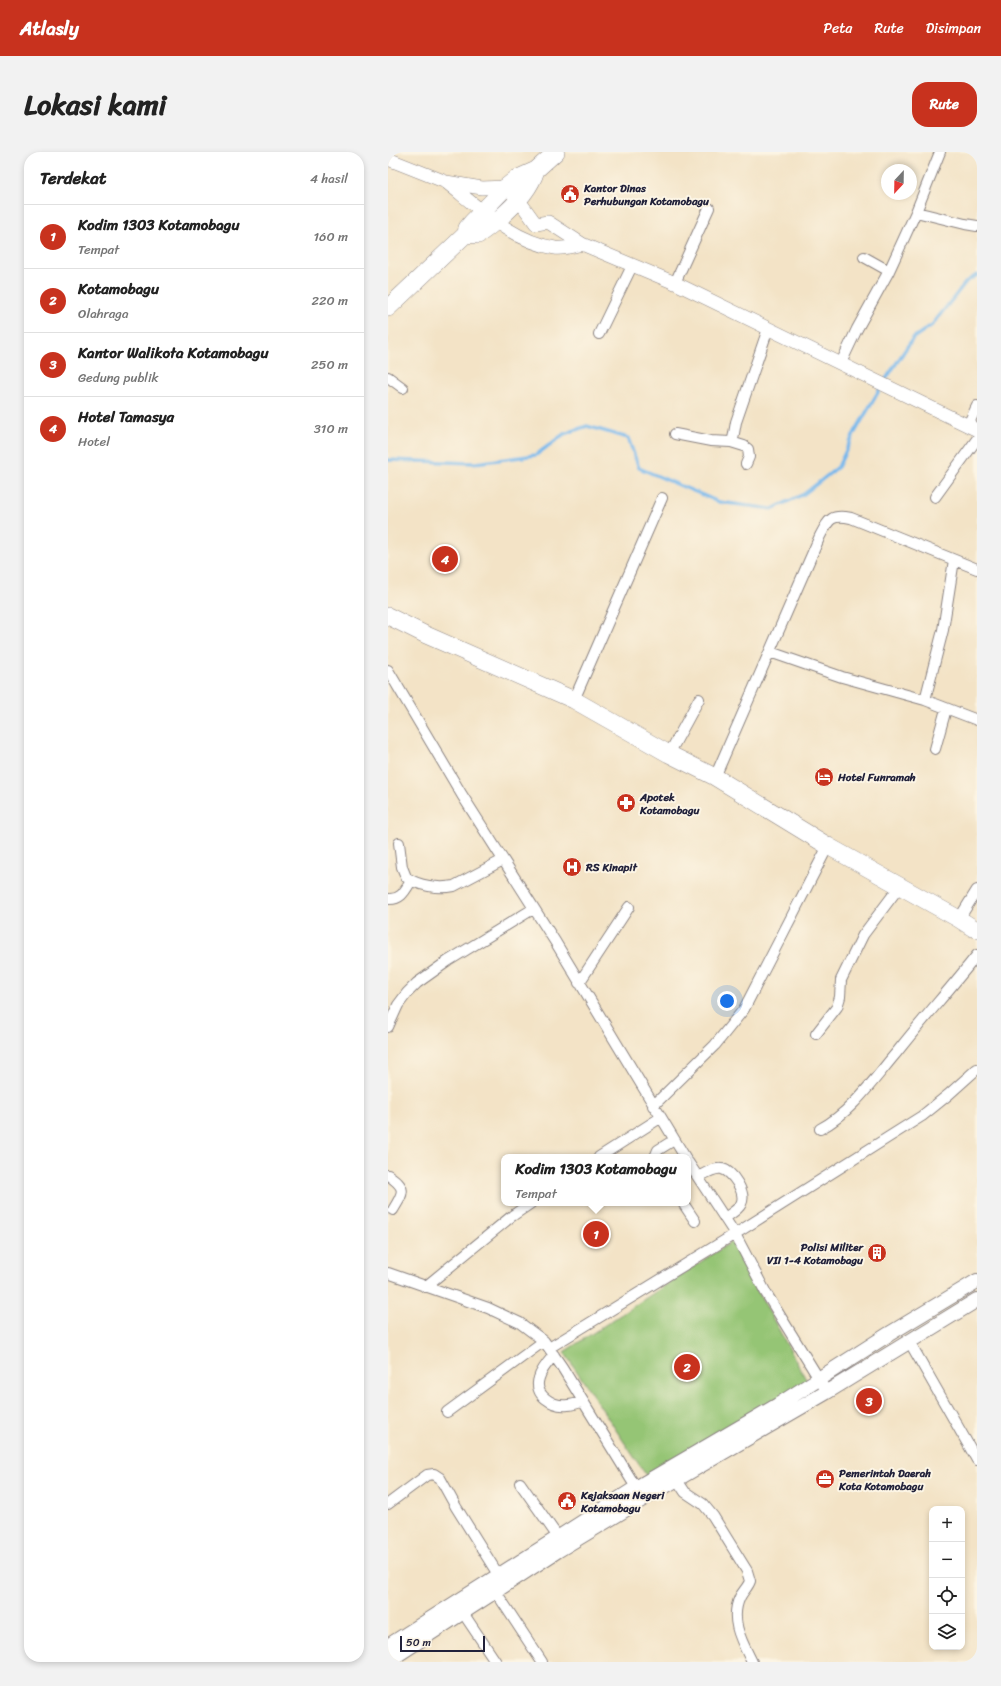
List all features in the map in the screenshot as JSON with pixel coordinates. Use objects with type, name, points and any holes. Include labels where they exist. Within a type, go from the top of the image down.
[{"type":"highway","points":[[489,216],[506,187],[516,179],[536,170],[556,152]]},
{"type":"highway","points":[[388,308],[466,234],[467,228],[525,194],[534,178],[536,170]]},
{"type":"highway","points":[[388,616],[424,634],[574,700],[670,754],[716,777],[828,846],[972,927]]},
{"type":"main road","points":[[388,1646],[459,1608],[496,1592],[640,1493],[888,1334],[977,1281]]},
{"type":"main road","points":[[389,1661],[499,1576],[558,1537],[640,1493],[677,1480],[827,1392],[977,1300]]},
{"type":"street","points":[[841,363],[857,329],[889,271],[916,212],[940,152]]},
{"type":"street","points":[[388,159],[446,182],[482,188],[506,187],[518,199],[536,224],[548,222],[582,244],[675,284],[973,427],[977,406]]},
{"type":"street","points":[[446,182],[489,216],[524,239],[556,248],[582,244]]},
{"type":"street","points":[[675,284],[709,208]]},
{"type":"street","points":[[916,212],[977,226]]},
{"type":"street","points":[[864,257],[889,271]]},
{"type":"street","points":[[599,334],[632,266]]},
{"type":"street","points":[[731,442],[733,439],[736,422],[768,329]]},
{"type":"street","points":[[388,377],[403,388]]},
{"type":"street","points":[[675,434],[711,441],[731,442],[744,446],[748,449],[749,457],[746,464]]},
{"type":"street","points":[[935,497],[977,439]]},
{"type":"street","points":[[574,700],[662,498]]},
{"type":"street","points":[[716,777],[820,536],[827,523],[833,517],[841,516],[851,518],[977,569]]},
{"type":"street","points":[[926,700],[943,630],[954,560]]},
{"type":"street","points":[[770,652],[842,677],[926,700],[977,720]]},
{"type":"street","points":[[388,670],[462,795],[683,1154]]},
{"type":"street","points":[[670,754],[699,699]]},
{"type":"street","points":[[935,749],[946,709]]},
{"type":"street","points":[[399,844],[402,867],[406,877],[411,881],[445,888],[454,886],[503,860]]},
{"type":"street","points":[[653,1106],[715,1044],[744,1009],[828,846]]},
{"type":"street","points":[[388,899],[394,900],[402,896],[411,881]]},
{"type":"street","points":[[816,1034],[837,1007],[840,997],[841,980],[863,935],[900,886]]},
{"type":"street","points":[[972,927],[977,890]]},
{"type":"street","points":[[579,983],[629,907]]},
{"type":"street","points":[[388,1027],[406,993],[417,983],[448,961],[533,909]]},
{"type":"street","points":[[820,1129],[843,1113],[871,1084],[977,955]]},
{"type":"street","points":[[447,1412],[735,1234],[922,1116],[948,1096],[977,1069]]},
{"type":"street","points":[[604,1154],[660,1118]]},
{"type":"street","points":[[656,1154],[658,1150],[674,1140]]},
{"type":"street","points":[[691,1166],[735,1234],[766,1293],[827,1392]]},
{"type":"street","points":[[698,1177],[717,1169],[721,1169],[729,1172],[739,1186],[743,1196],[742,1202],[740,1206],[725,1218]]},
{"type":"street","points":[[388,1175],[399,1183],[402,1189],[400,1198],[392,1210]]},
{"type":"street","points":[[425,1287],[512,1216],[527,1206]]},
{"type":"street","points":[[685,1206],[695,1221]]},
{"type":"street","points":[[388,1273],[488,1308],[520,1323],[549,1348],[640,1493]]},
{"type":"street","points":[[909,1341],[973,1444],[977,1460]]},
{"type":"street","points":[[549,1348],[545,1366],[539,1378],[538,1385],[540,1392],[548,1401],[557,1404],[567,1406],[583,1401]]},
{"type":"street","points":[[388,1504],[427,1475],[434,1474],[440,1478],[456,1507],[499,1576]]},
{"type":"street","points":[[677,1480],[685,1492],[703,1504],[747,1571],[750,1581],[748,1587],[740,1596],[736,1626],[752,1662]]},
{"type":"street","points":[[520,1483],[558,1537]]},
{"type":"street","points":[[496,1592],[542,1662]]},
{"type":"street","points":[[459,1608],[496,1662]]},
{"type":"green space","points":[[731,1242],[808,1383],[650,1481],[564,1352]]},
{"type":"waterway","points":[[884,382],[913,338],[932,325],[966,282],[977,275]]},
{"type":"waterway","points":[[388,460],[475,463],[536,455],[564,434],[587,426],[628,438],[639,468],[719,502],[772,509],[804,494],[838,467],[855,432],[881,387]]},
{"type":"place","name":"Kantor Dinas Perhubungan Kotamobagu","points":[[570,194]]},
{"type":"place","name":"Hotel Tamasya","points":[[445,559]]},
{"type":"place","name":"Hotel Funramah","points":[[824,777]]},
{"type":"place","name":"Apotek Kotamobagu","points":[[626,803]]},
{"type":"place","name":"RS Kinapit","points":[[572,867]]},
{"type":"place","name":"Kodim 1303 Kotamobagu","points":[[596,1234]]},
{"type":"place","name":"Polisi Militer VII 1-4 Kotamobagu","points":[[877,1253]]},
{"type":"place","name":"Kotamobagu","points":[[687,1367]]},
{"type":"place","name":"Kantor Walikota Kotamobagu","points":[[869,1401]]},
{"type":"place","name":"Pemerintah Daerah Kota Kotamobagu","points":[[825,1479]]},
{"type":"place","name":"Kejaksaan Negeri Kotamobagu","points":[[567,1501]]}]
